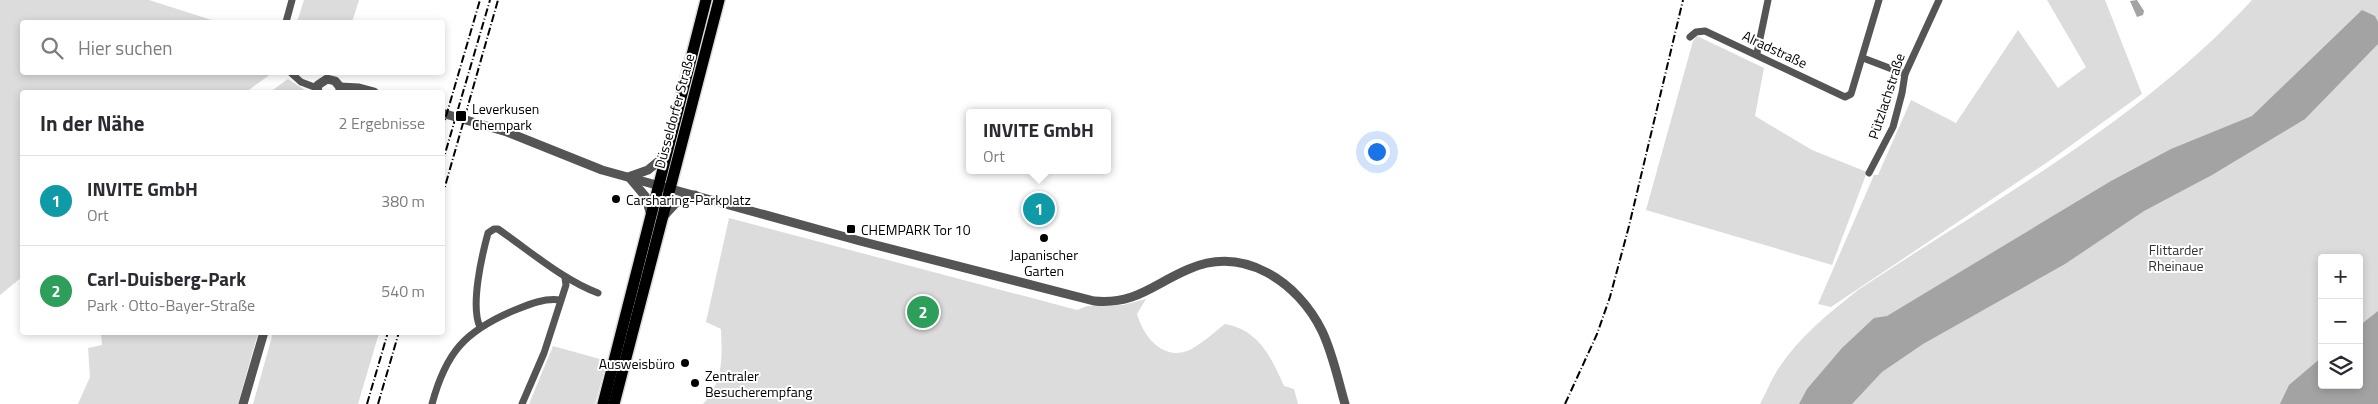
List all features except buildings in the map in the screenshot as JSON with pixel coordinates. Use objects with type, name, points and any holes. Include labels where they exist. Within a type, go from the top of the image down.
[{"type":"main road","name":"Düsseldorfer Straße","points":[[664,186],[666,156],[706,0]]},
{"type":"main road","name":"Düsseldorfer Straße","points":[[614,404],[656,217],[718,0]]},
{"type":"main road","name":"Düsseldorfer Straße","points":[[603,404],[627,313],[656,217]]},
{"type":"street","points":[[287,20],[292,0]]},
{"type":"street","points":[[1757,54],[1768,0]]},
{"type":"street","points":[[1879,0],[1863,58],[1905,74]]},
{"type":"street","name":"Pützlachstraße","points":[[1869,173],[1892,127],[1902,93],[1905,74],[1939,0]]},
{"type":"street","name":"Alradstraße","points":[[1690,37],[1696,32],[1705,30],[1845,97],[1849,95],[1863,58]]},
{"type":"street","points":[[293,75],[301,82],[317,90],[321,82],[327,79],[335,82],[340,90],[359,88],[366,90]]},
{"type":"street","points":[[445,113],[507,132],[588,166],[870,244],[1094,301],[1111,302],[1135,297],[1188,269],[1202,264],[1225,261],[1249,264],[1272,274],[1285,284],[1312,314],[1326,341],[1345,404]]},
{"type":"street","points":[[628,177],[648,170],[666,156]]},
{"type":"street","points":[[628,177],[645,196],[656,217],[676,203],[696,195]]},
{"type":"street","points":[[480,327],[477,320],[479,279],[488,232],[494,229],[498,229],[565,278],[581,287],[598,292]]},
{"type":"street","points":[[522,404],[544,353],[566,285],[565,278]]},
{"type":"street","points":[[432,404],[440,376],[467,336],[480,327],[538,302],[550,299],[560,300]]},
{"type":"street","points":[[244,404],[263,335]]},
{"type":"green space","points":[[0,0],[149,0],[212,20],[20,20],[20,75],[269,75],[249,90],[20,90],[20,279],[0,295]]},
{"type":"green space","points":[[304,0],[359,0],[353,20],[298,20]]},
{"type":"green space","points":[[2047,0],[2105,0],[2142,94],[2052,159],[1831,307],[1818,304],[1874,175],[1878,175],[1911,100],[1956,123],[2018,30],[2058,88],[2086,67]]},
{"type":"green space","name":"Flittarder Rheinaue","points":[[2252,0],[2378,0],[2378,404],[1760,404],[1786,357],[1815,326],[1858,290],[2064,157],[2163,84],[2209,44]]},
{"type":"green space","points":[[1697,36],[1764,68],[1755,116],[1812,150],[1867,172],[1832,265],[1646,210],[1693,41]]},
{"type":"green space","points":[[288,79],[305,90],[273,90]]},
{"type":"green space","points":[[729,218],[1077,310],[1087,306],[1123,305],[1146,299],[1137,314],[1140,322],[1154,344],[1169,352],[1178,353],[1192,349],[1225,324],[1237,327],[1247,332],[1262,346],[1269,355],[1284,386],[1294,389],[1298,404],[703,404],[715,386],[720,369],[722,350],[721,329],[706,322]]},
{"type":"green space","points":[[101,335],[257,335],[238,404],[78,404],[90,377],[88,348],[102,345]]},
{"type":"green space","points":[[272,335],[378,335],[358,404],[253,404]]},
{"type":"green space","points":[[553,346],[607,361],[595,404],[529,404]]},
{"type":"shaded area","points":[[2137,0],[2144,11],[2143,15],[2137,17],[2130,1]]},
{"type":"shaded area","points":[[2362,10],[2375,16],[2378,22],[2378,44],[2305,119],[2212,175],[2144,211],[2065,264],[1923,344],[1882,372],[1852,404],[1799,404],[1807,389],[1842,348],[1874,318],[1887,316],[2111,181],[2171,149],[2252,116]]},
{"type":"shaded area","points":[[2378,311],[2378,404],[2280,404],[2289,385],[2318,360],[2318,389],[2363,389],[2363,323]]},
{"type":"railway","points":[[445,120],[480,0]]},
{"type":"railway","points":[[445,154],[490,0]]},
{"type":"railway","points":[[445,186],[498,0]]},
{"type":"railway","points":[[1565,404],[1597,334],[1610,297],[1629,226],[1683,0]]},
{"type":"railway","points":[[367,404],[387,335]]},
{"type":"railway","points":[[378,404],[398,335]]},
{"type":"place","name":"Leverkusen Chempark","points":[[461,116]]},
{"type":"place","name":"Carsharing-Parkplatz","points":[[616,199]]},
{"type":"place","name":"INVITE GmbH","points":[[1039,209]]},
{"type":"place","name":"CHEMPARK Tor 10","points":[[851,229]]},
{"type":"place","name":"Japanischer Garten","points":[[1044,238]]},
{"type":"place","name":"Carl-Duisberg-Park","points":[[923,312]]},
{"type":"place","name":"Ausweisbüro","points":[[685,363]]},
{"type":"place","name":"Zentraler Besucherempfang","points":[[695,383]]}]
